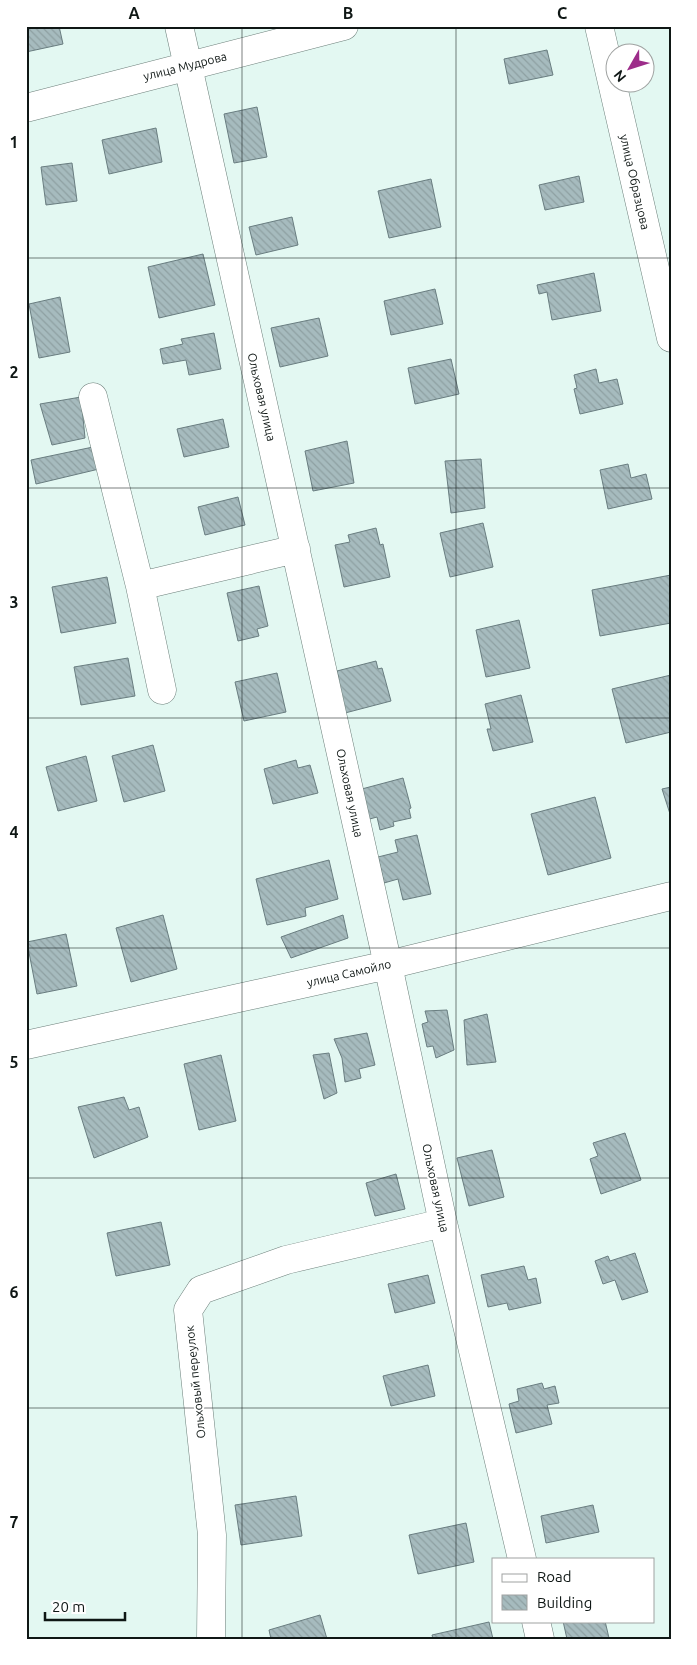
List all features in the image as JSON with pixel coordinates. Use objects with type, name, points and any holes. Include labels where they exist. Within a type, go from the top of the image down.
[{"type":"street","name":"Ольховая улица","points":[[179,26],[388,965],[443,1223],[522,1558]]},
{"type":"street","name":"улица Мудрова","points":[[26,108],[344,26]]},
{"type":"street","name":"улица Образцова","points":[[599,26],[671,338]]},
{"type":"street","points":[[93,397],[140,586],[162,690]]},
{"type":"street","points":[[140,586],[296,549]]},
{"type":"street","name":"улица Самойло","points":[[26,1044],[388,965],[671,896]]},
{"type":"street","name":"Ольховый переулок","points":[[211,1639],[212,1535],[188,1310],[201,1290],[286,1260],[443,1223]]},
{"type":"street","points":[[536,1622],[540,1639]]},
{"type":"building","points":[[26,26],[59,26],[63,44],[26,52]]},
{"type":"building","points":[[547,50],[553,75],[509,84],[504,59]]},
{"type":"building","points":[[257,107],[267,157],[234,163],[224,114]]},
{"type":"building","points":[[156,128],[162,162],[109,174],[102,140]]},
{"type":"building","points":[[72,163],[77,201],[46,205],[41,167]]},
{"type":"building","points":[[579,176],[584,202],[545,210],[539,185]]},
{"type":"building","points":[[431,179],[441,227],[389,238],[378,191]]},
{"type":"building","points":[[292,217],[298,245],[256,255],[249,227]]},
{"type":"building","points":[[203,254],[215,305],[159,318],[148,267]]},
{"type":"building","points":[[594,273],[601,311],[552,320],[547,292],[539,294],[537,285]]},
{"type":"building","points":[[435,289],[443,324],[391,335],[384,301]]},
{"type":"building","points":[[60,297],[70,352],[39,358],[29,304]]},
{"type":"building","points":[[319,318],[328,356],[280,367],[271,328]]},
{"type":"building","points":[[214,333],[221,369],[189,375],[186,360],[163,364],[160,349],[183,344],[181,339]]},
{"type":"building","points":[[451,359],[459,394],[415,404],[408,368]]},
{"type":"building","points":[[596,369],[599,383],[617,379],[623,404],[580,414],[574,389],[577,388],[574,375]]},
{"type":"building","points":[[81,397],[85,438],[52,445],[40,404]]},
{"type":"building","points":[[223,419],[229,447],[184,457],[177,429]]},
{"type":"building","points":[[347,441],[354,483],[313,491],[305,451]]},
{"type":"building","points":[[93,447],[99,469],[36,484],[31,460]]},
{"type":"building","points":[[481,459],[485,508],[451,513],[445,461]]},
{"type":"building","points":[[628,464],[631,478],[646,474],[652,499],[608,509],[600,470]]},
{"type":"building","points":[[238,497],[245,525],[205,535],[198,507]]},
{"type":"building","points":[[483,523],[493,567],[450,577],[440,533]]},
{"type":"building","points":[[376,528],[380,545],[383,544],[390,577],[344,587],[335,545],[350,542],[348,535]]},
{"type":"building","points":[[671,575],[671,623],[600,636],[592,590]]},
{"type":"building","points":[[107,577],[116,623],[61,633],[52,587]]},
{"type":"building","points":[[259,586],[268,626],[257,629],[259,636],[238,641],[227,593]]},
{"type":"building","points":[[519,620],[530,668],[486,677],[476,630]]},
{"type":"building","points":[[128,658],[135,696],[81,705],[74,667]]},
{"type":"building","points":[[376,661],[378,669],[382,668],[391,701],[345,713],[336,681],[339,680],[337,671]]},
{"type":"building","points":[[277,673],[286,712],[244,721],[235,682]]},
{"type":"building","points":[[671,675],[671,732],[626,743],[612,689]]},
{"type":"building","points":[[521,695],[533,742],[493,751],[487,729],[491,729],[485,704]]},
{"type":"building","points":[[153,745],[165,791],[124,802],[112,756]]},
{"type":"building","points":[[86,756],[97,801],[58,811],[46,767]]},
{"type":"building","points":[[296,760],[298,768],[310,765],[318,793],[273,804],[264,769]]},
{"type":"building","points":[[403,778],[411,808],[409,809],[411,818],[393,822],[394,826],[380,830],[377,817],[366,820],[358,790]]},
{"type":"building","points":[[671,787],[671,817],[662,789]]},
{"type":"building","points":[[595,797],[611,858],[548,875],[531,814]]},
{"type":"building","points":[[417,835],[431,894],[403,900],[398,879],[384,883],[378,857],[398,852],[395,840]]},
{"type":"building","points":[[329,860],[338,899],[305,908],[306,916],[267,925],[256,879]]},
{"type":"building","points":[[163,915],[177,969],[131,982],[116,928]]},
{"type":"building","points":[[343,915],[348,938],[291,958],[281,937]]},
{"type":"building","points":[[66,934],[77,986],[37,994],[27,942]]},
{"type":"building","points":[[447,1010],[454,1050],[436,1058],[433,1046],[427,1047],[422,1024],[428,1022],[425,1011]]},
{"type":"building","points":[[487,1014],[496,1062],[467,1065],[464,1020]]},
{"type":"building","points":[[367,1033],[375,1065],[359,1069],[361,1078],[345,1082],[342,1058],[334,1039]]},
{"type":"building","points":[[329,1053],[337,1093],[324,1099],[313,1055]]},
{"type":"building","points":[[221,1055],[236,1121],[199,1130],[184,1064]]},
{"type":"building","points":[[124,1097],[129,1110],[139,1107],[148,1137],[94,1158],[78,1107]]},
{"type":"building","points":[[625,1133],[641,1180],[601,1194],[590,1159],[598,1156],[593,1143]]},
{"type":"building","points":[[492,1150],[504,1197],[469,1206],[457,1158]]},
{"type":"building","points":[[396,1174],[405,1209],[375,1216],[366,1183]]},
{"type":"building","points":[[161,1222],[170,1265],[116,1276],[107,1233]]},
{"type":"building","points":[[635,1253],[648,1292],[622,1300],[615,1280],[603,1284],[595,1261],[608,1256],[610,1261]]},
{"type":"building","points":[[524,1266],[528,1280],[536,1278],[541,1303],[509,1310],[507,1303],[488,1307],[481,1275]]},
{"type":"building","points":[[428,1275],[435,1303],[395,1313],[388,1284]]},
{"type":"building","points":[[428,1365],[435,1396],[391,1406],[383,1376]]},
{"type":"building","points":[[542,1383],[544,1389],[555,1386],[559,1403],[547,1405],[552,1424],[516,1433],[509,1404],[519,1401],[517,1389]]},
{"type":"building","points":[[296,1496],[302,1536],[241,1545],[235,1505]]},
{"type":"building","points":[[593,1505],[599,1532],[546,1543],[541,1516]]},
{"type":"building","points":[[466,1523],[474,1562],[418,1574],[409,1535]]},
{"type":"building","points":[[320,1615],[327,1639],[271,1639],[269,1630]]},
{"type":"building","points":[[489,1622],[493,1639],[433,1639],[432,1635]]},
{"type":"building","points":[[563,1622],[605,1622],[609,1638],[567,1639]]}]
